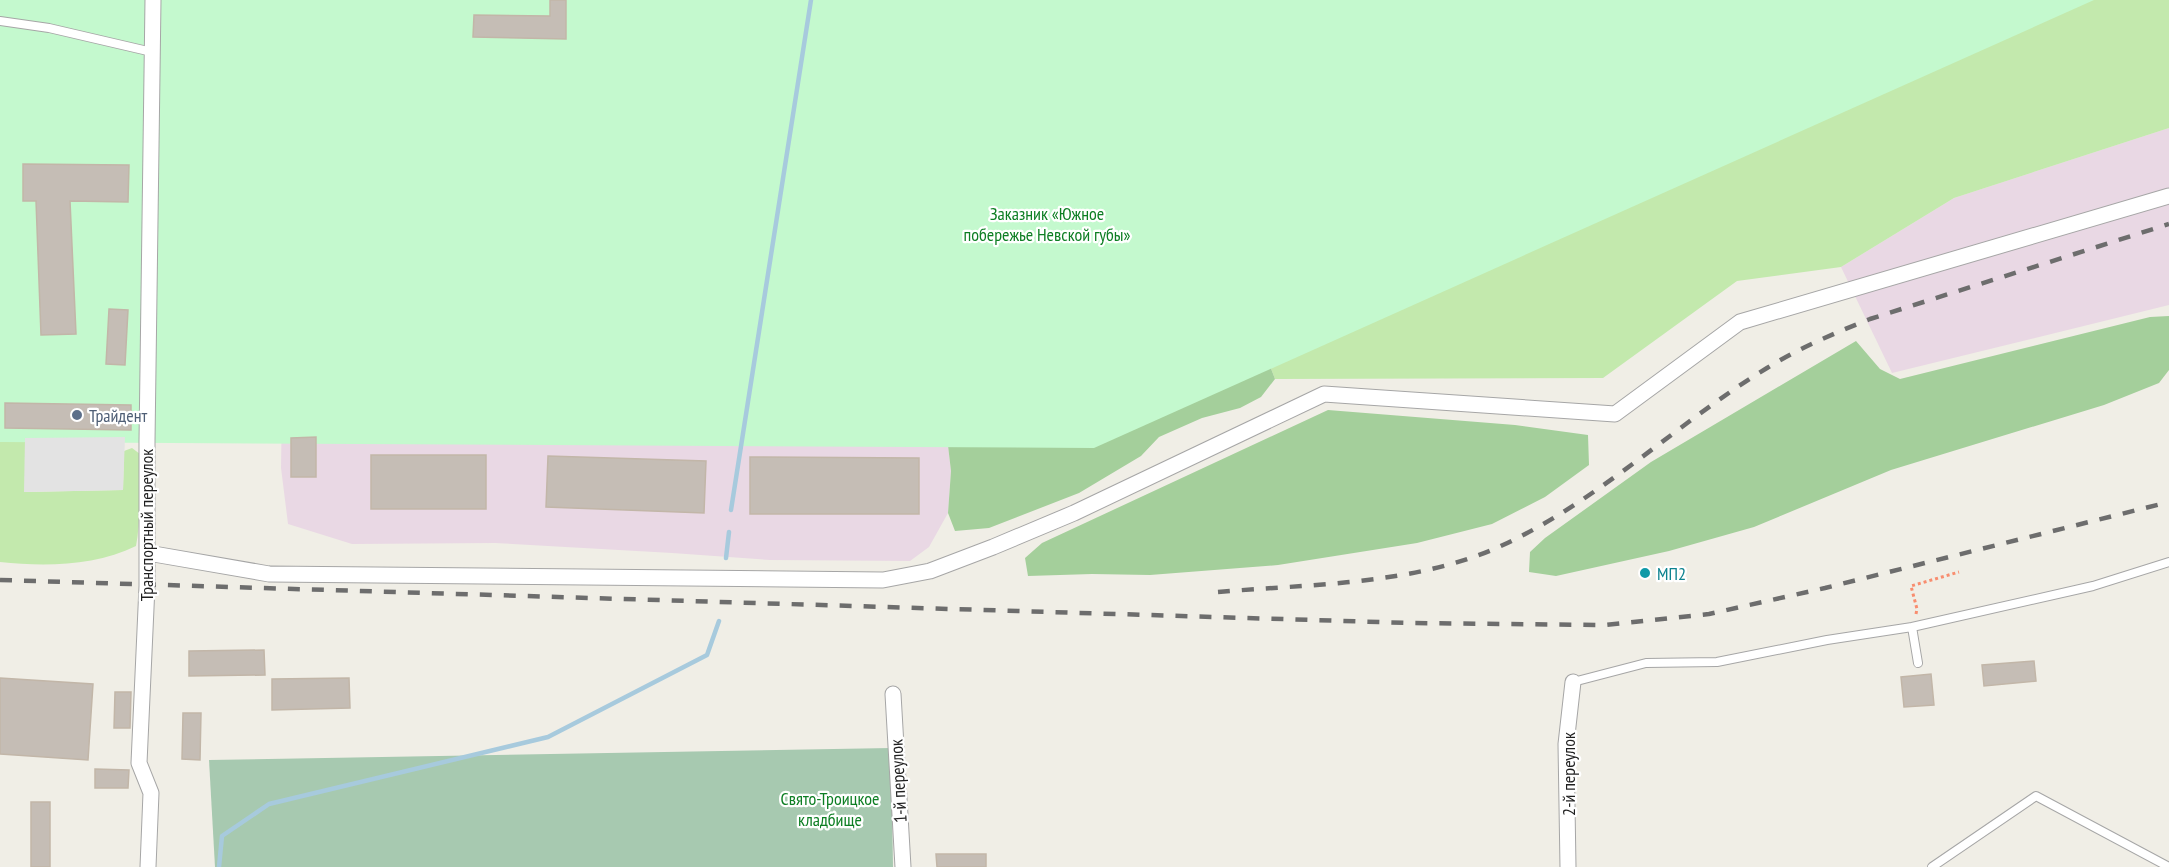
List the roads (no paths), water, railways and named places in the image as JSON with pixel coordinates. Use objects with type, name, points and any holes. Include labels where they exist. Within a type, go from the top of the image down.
[{"type":"street","name":"Транспортный переулок","points":[[148,867],[151,793],[139,763],[148,553],[147,441],[153,0]]},
{"type":"street","points":[[148,553],[269,574],[883,580],[930,571],[993,548],[1074,513],[1324,394],[1615,414],[1740,322],[2169,196]]},
{"type":"street","name":"2-й переулок","points":[[1569,867],[1566,744],[1573,682]]},
{"type":"street","name":"1-й переулок","points":[[893,694],[903,867]]},
{"type":"lane","points":[[0,21],[49,28],[152,52]]},
{"type":"lane","points":[[1573,682],[1646,663],[1717,662],[1827,640],[1912,627],[2093,586],[2169,562]]},
{"type":"lane","points":[[1912,627],[1918,663]]},
{"type":"lane","points":[[1932,867],[2036,796],[2169,867]]},
{"type":"waterway","points":[[731,510],[811,0]]},
{"type":"waterway","points":[[726,558],[729,532]]},
{"type":"waterway","points":[[219,867],[222,836],[269,804],[548,737],[707,655],[719,621]]},
{"type":"railway","points":[[1218,592],[1363,581],[1436,568],[1470,558],[1539,527],[1573,506],[1734,390],[1804,347],[1870,319],[2169,224]]},
{"type":"railway","points":[[0,580],[1411,623],[1606,625],[1709,614],[1825,588],[2169,502]]},
{"type":"place","name":"Трайдент","points":[[77,415]]},
{"type":"place","name":"МП2","points":[[1645,573]]},
{"type":"park label","name":"Заказник «Южное побережье Невской губы»","points":[[1047,223]]},
{"type":"park label","name":"Свято-Троицкое кладбище","points":[[830,808]]}]
